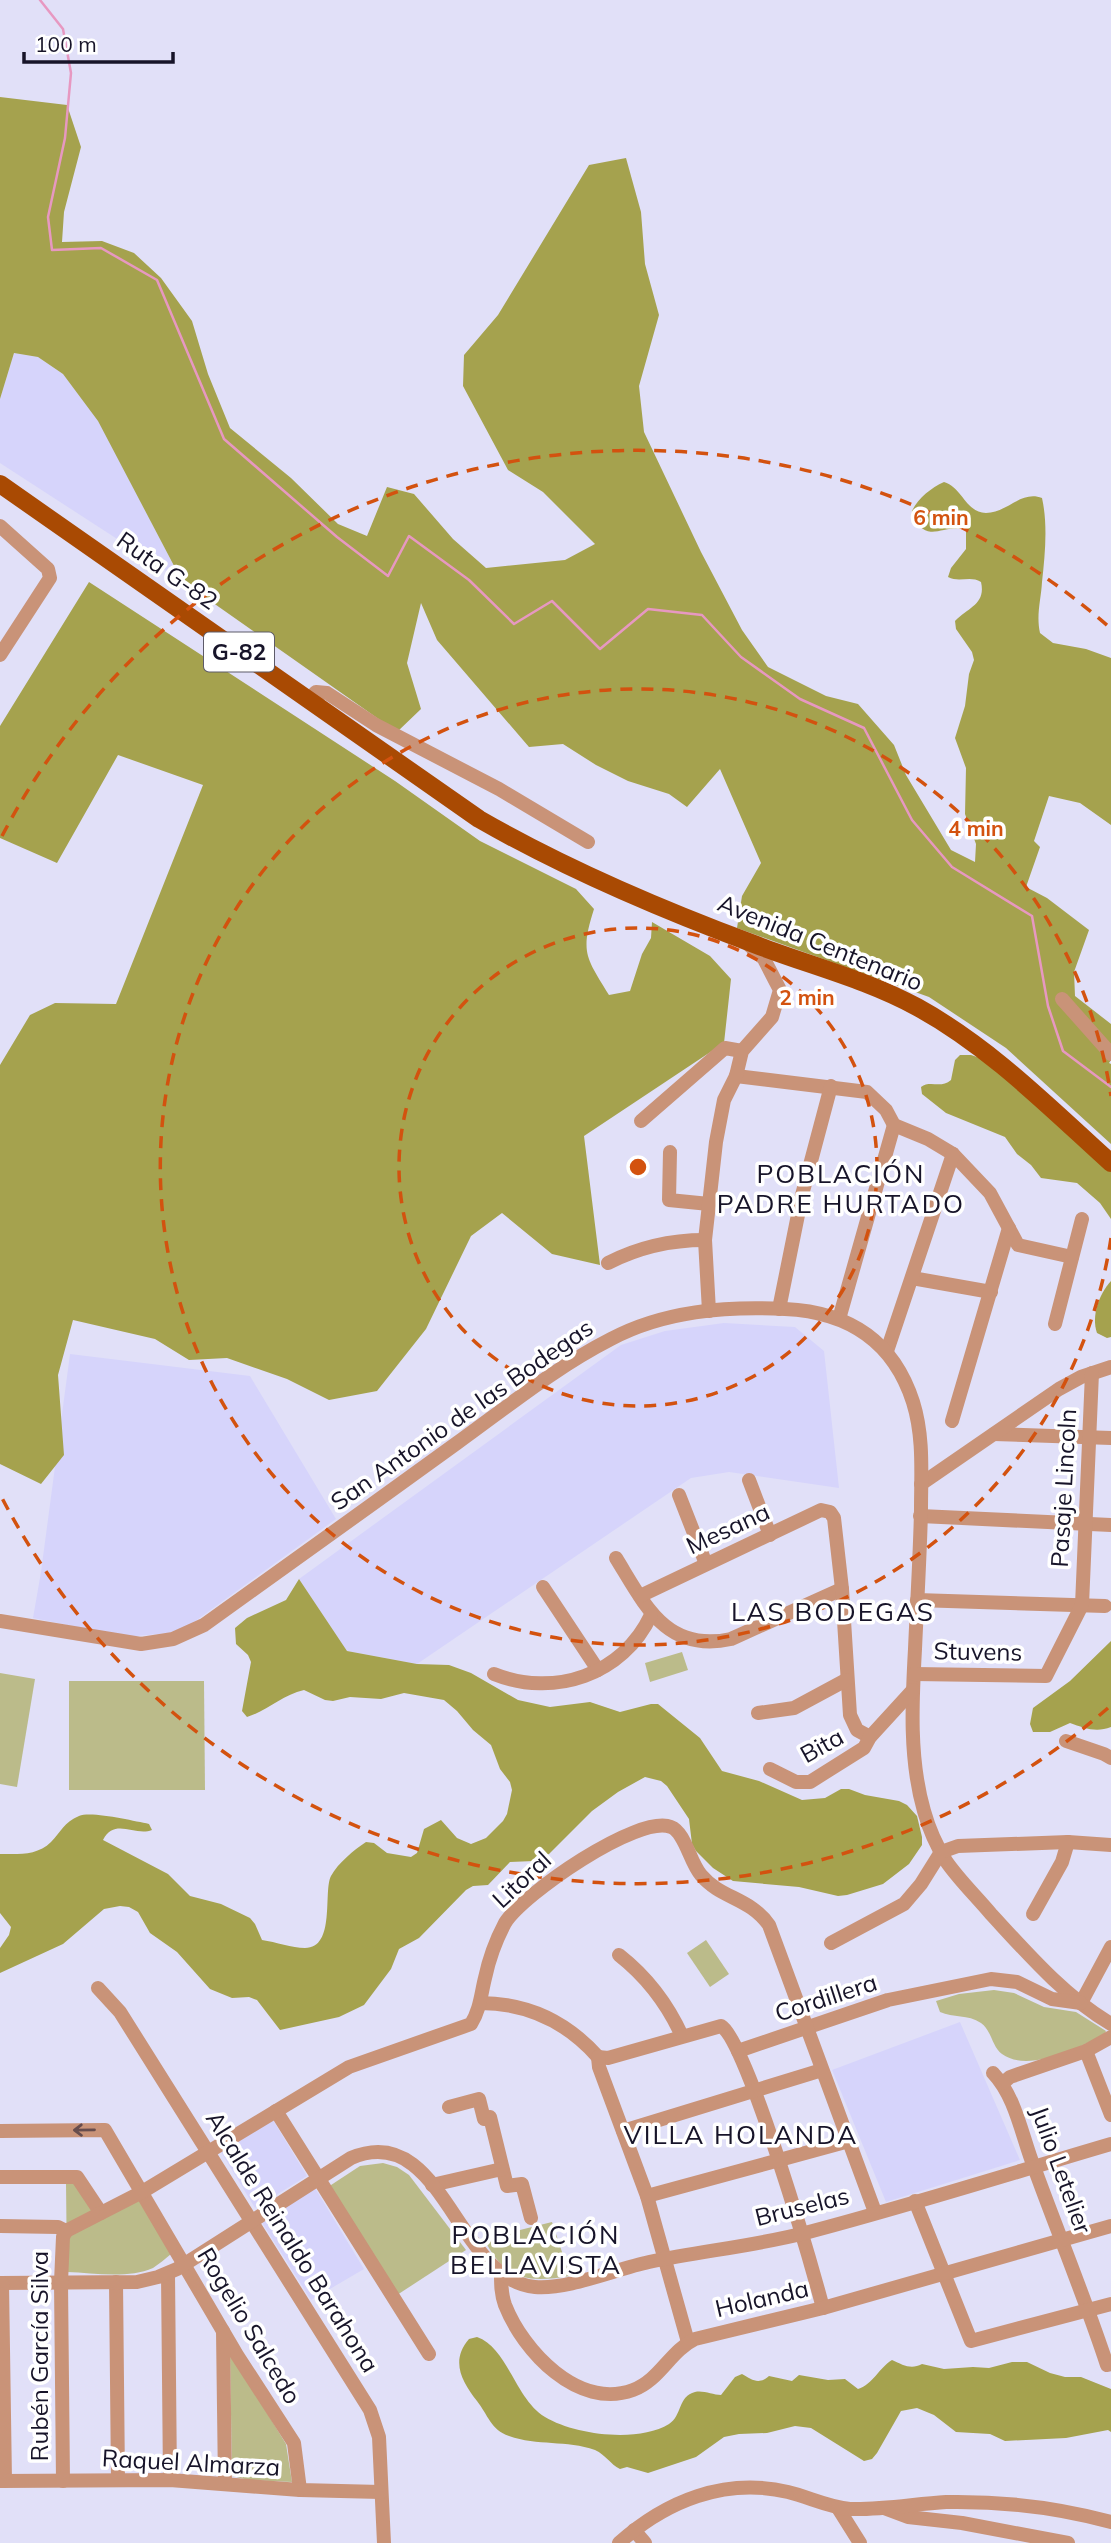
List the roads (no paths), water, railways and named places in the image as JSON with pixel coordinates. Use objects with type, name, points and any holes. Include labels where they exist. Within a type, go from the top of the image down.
[{"type":"main road","name":"Ruta G-82","points":[[0,484],[479,819]]},
{"type":"main road","name":"Avenida Centenario","points":[[479,819],[571,867],[744,940],[879,988],[940,1020],[1004,1067],[1111,1163]]},
{"type":"street","points":[[0,526],[48,569],[50,578],[0,655]]},
{"type":"street","points":[[308,700],[316,692],[327,693],[376,725],[499,789],[588,842]]},
{"type":"street","points":[[709,1311],[705,1240],[716,1142],[724,1100],[736,1076],[742,1051],[772,1017],[780,990],[764,959],[744,940]]},
{"type":"street","points":[[1062,999],[1111,1054]]},
{"type":"street","points":[[641,1121],[725,1048],[742,1051]]},
{"type":"street","points":[[736,1076],[867,1092],[886,1110],[894,1125],[928,1139],[953,1154],[990,1193],[1018,1245],[1072,1257]]},
{"type":"street","points":[[779,1309],[802,1195],[831,1086]]},
{"type":"street","points":[[839,1319],[894,1125]]},
{"type":"street","points":[[670,1152],[669,1200],[709,1203]]},
{"type":"street","points":[[887,1351],[953,1154]]},
{"type":"street","points":[[1055,1324],[1082,1219]]},
{"type":"street","points":[[952,1421],[1009,1228]]},
{"type":"street","points":[[608,1263],[631,1252],[658,1244],[705,1240]]},
{"type":"street","points":[[912,1278],[992,1292]]},
{"type":"street","name":"San Antonio de las Bodegas","points":[[0,1621],[130,1643],[162,1642],[184,1635],[223,1611],[575,1359],[611,1339],[646,1323],[709,1311],[779,1309],[839,1319],[865,1333],[887,1351],[907,1387],[918,1418],[922,1452],[912,1718],[920,1798],[928,1826],[956,1874],[1014,1938],[1081,2004],[1111,2024]]},
{"type":"street","points":[[921,1484],[1059,1388],[1111,1367]]},
{"type":"street","name":"Pasaje Lincoln","points":[[1082,1605],[1092,1373]]},
{"type":"street","points":[[994,1434],[1111,1438]]},
{"type":"street","points":[[749,1480],[770,1535]]},
{"type":"street","points":[[679,1495],[706,1564]]},
{"type":"street","name":"Mesana","points":[[640,1596],[821,1510],[830,1512],[834,1518],[842,1589]]},
{"type":"street","points":[[920,1516],[1111,1525]]},
{"type":"street","points":[[616,1558],[651,1615],[670,1630],[686,1638],[704,1642],[722,1641],[842,1589],[846,1680],[851,1721],[857,1730],[870,1737]]},
{"type":"street","points":[[542,1587],[598,1670]]},
{"type":"street","points":[[917,1600],[1105,1606]]},
{"type":"street","name":"Stuvens","points":[[914,1674],[1046,1676],[1082,1605]]},
{"type":"street","points":[[494,1674],[515,1681],[551,1684],[575,1679],[598,1670],[627,1649],[643,1630],[651,1615]]},
{"type":"street","points":[[758,1713],[794,1708],[846,1680]]},
{"type":"street","name":"Bita","points":[[770,1769],[796,1782],[810,1782],[864,1748],[870,1737],[913,1690]]},
{"type":"street","points":[[1066,1741],[1111,1758]]},
{"type":"street","name":"Litoral","points":[[66,2231],[142,2192],[349,2067],[471,2024],[480,2003],[495,1946],[507,1921],[520,1906],[547,1882],[586,1856],[635,1833],[666,1825],[679,1832],[694,1866],[707,1882],[746,1903],[764,1919],[775,1940],[875,2212]]},
{"type":"street","points":[[1033,1914],[1062,1862],[1068,1842]]},
{"type":"street","points":[[831,1943],[904,1904],[921,1884],[941,1852],[958,1846],[1068,1842],[1111,1845]]},
{"type":"street","points":[[1081,2004],[1111,1947]]},
{"type":"street","points":[[619,1955],[655,1991],[682,2036]]},
{"type":"street","name":"Cordillera","points":[[738,2051],[888,2000],[991,1979],[1017,1982],[1052,1999],[1081,2004]]},
{"type":"street","name":"Alcalde Reinaldo Barahona","points":[[98,1989],[116,2006],[374,2420],[379,2437],[384,2543]]},
{"type":"street","points":[[480,2003],[524,2008],[552,2019],[577,2036],[598,2057],[608,2058],[720,2026],[728,2031],[779,2160],[803,2233],[823,2308]]},
{"type":"street","points":[[1111,2037],[1086,2051],[1111,2115]]},
{"type":"street","name":"Julio Letelier","points":[[1086,2051],[1010,2077],[998,2078],[1109,2365]]},
{"type":"street","points":[[598,2057],[598,2067],[647,2196],[688,2342]]},
{"type":"street","points":[[623,2131],[822,2070]]},
{"type":"street","points":[[449,2106],[479,2099],[484,2119],[490,2117],[507,2186],[522,2185],[531,2218]]},
{"type":"street","points":[[276,2111],[429,2354]]},
{"type":"street","name":"Rogelio Salcedo","points":[[0,2131],[105,2130],[293,2444],[300,2490]]},
{"type":"street","points":[[647,2196],[849,2141]]},
{"type":"street","name":"Bruselas","points":[[501,2273],[524,2285],[548,2287],[666,2259],[803,2233],[1111,2144]]},
{"type":"street","points":[[2,2482],[1,2283],[137,2282],[168,2274],[351,2158],[382,2152],[398,2155],[413,2164],[432,2185],[484,2256],[501,2273]]},
{"type":"street","points":[[432,2185],[502,2169]]},
{"type":"street","points":[[0,2177],[77,2177],[102,2213]]},
{"type":"street","points":[[915,2201],[971,2341],[1111,2304]]},
{"type":"street","points":[[0,2226],[58,2227],[66,2231]]},
{"type":"street","name":"Holanda","points":[[501,2273],[505,2303],[523,2337],[553,2369],[586,2390],[615,2394],[642,2386],[658,2374],[677,2350],[702,2336],[823,2308],[1111,2226]]},
{"type":"street","name":"Rubén García Silva","points":[[63,2481],[61,2282],[62,2237],[66,2231]]},
{"type":"street","points":[[168,2274],[170,2480]]},
{"type":"street","points":[[116,2282],[117,2480]]},
{"type":"street","points":[[223,2329],[225,2484]]},
{"type":"street","name":"Raquel Almarza","points":[[2,2482],[170,2480],[300,2490],[381,2492]]},
{"type":"street","points":[[619,2543],[657,2514],[683,2500],[728,2489],[772,2489],[838,2508],[883,2508],[946,2502],[1014,2503],[1050,2507],[1111,2522]]},
{"type":"street","points":[[838,2508],[860,2543]]},
{"type":"street","points":[[883,2508],[908,2517],[962,2523],[1068,2543]]},
{"type":"street","points":[[634,2530],[645,2543]]},
{"type":"waterway","points":[[40,0],[63,29],[71,73],[65,138],[48,217],[52,250],[101,248],[157,280],[224,439],[337,537],[388,576],[409,536],[469,580],[514,624],[552,601],[600,649],[648,609],[702,615],[741,657],[800,699],[864,728],[912,820],[952,867],[1032,916],[1048,1006],[1063,1051],[1111,1087]]},
{"type":"district","name":"POBLACIÓN PADRE HURTADO","points":[[841,1189]]},
{"type":"district","name":"LAS BODEGAS","points":[[833,1612]]},
{"type":"district","name":"VILLA HOLANDA","points":[[741,2135]]},
{"type":"district","name":"POBLACIÓN BELLAVISTA","points":[[536,2250]]}]
